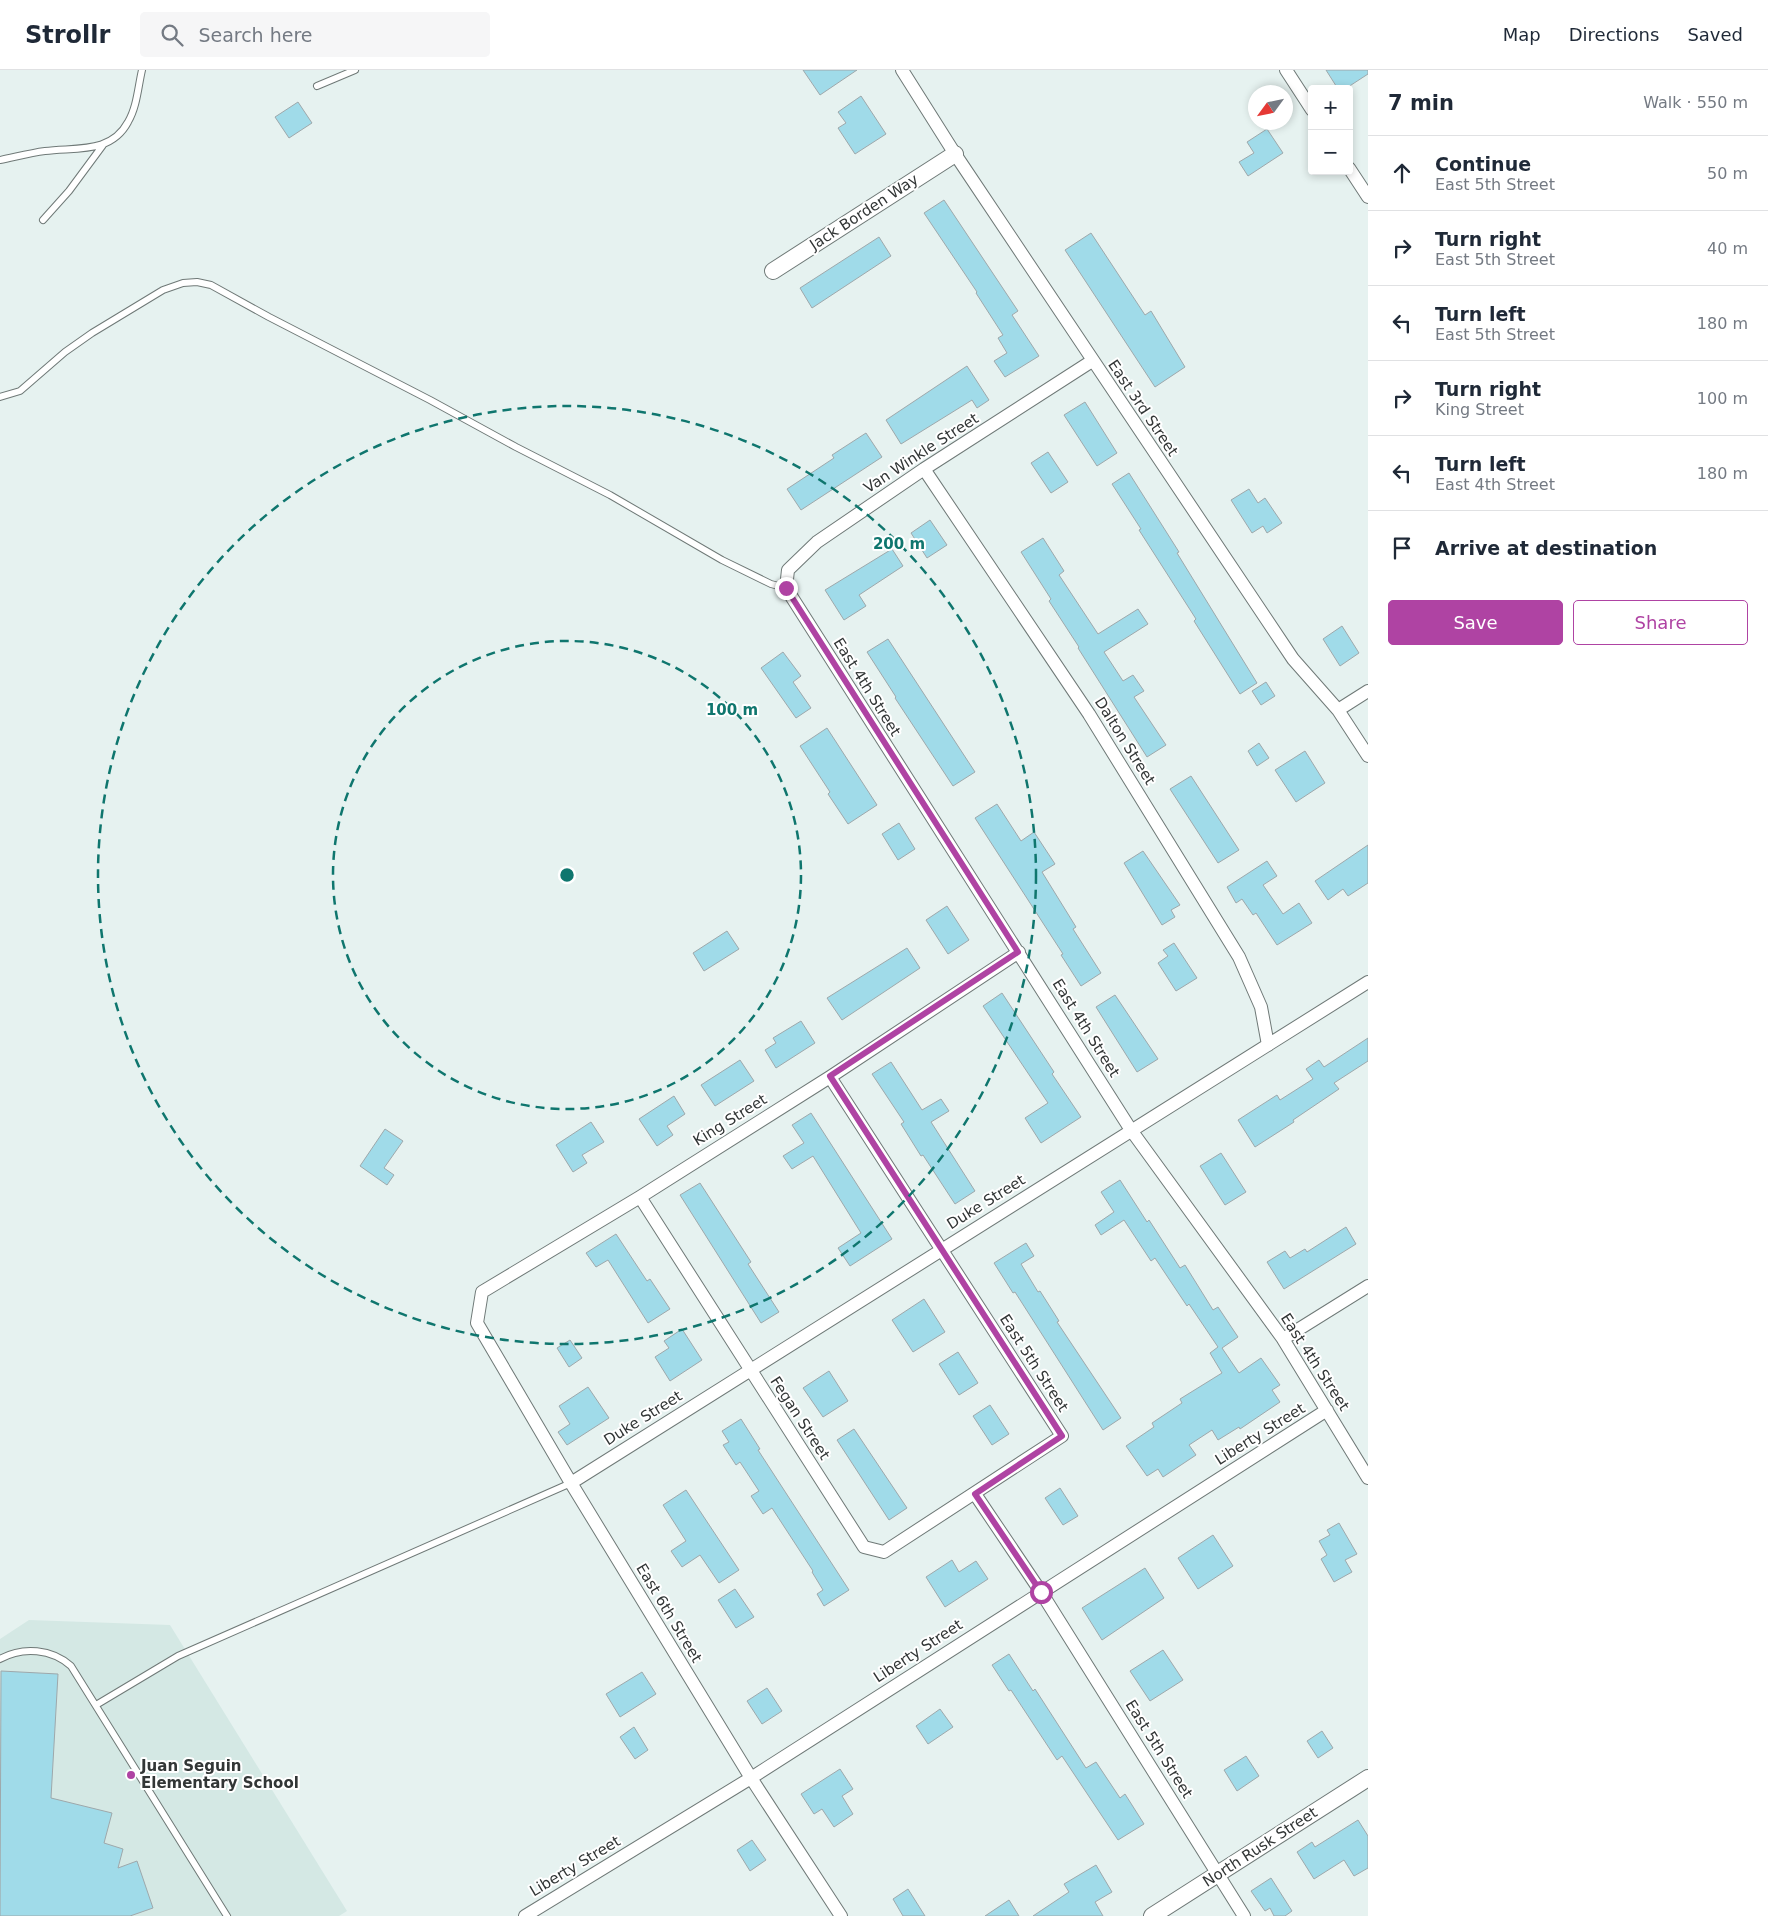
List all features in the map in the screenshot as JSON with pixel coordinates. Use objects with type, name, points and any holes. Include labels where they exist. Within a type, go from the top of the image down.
[{"type":"street","name":"East 3rd Street","points":[[902,70],[955,154],[1092,361],[1292,659],[1338,710],[1368,756]]},
{"type":"street","points":[[1286,70],[1308,104]]},
{"type":"street","name":"Jack Borden Way","points":[[773,271],[955,154]]},
{"type":"street","points":[[1353,174],[1368,197]]},
{"type":"street","name":"Van Winkle Street","points":[[786,588],[788,570],[817,542],[924,469],[1092,361]]},
{"type":"street","name":"Dalton Street","points":[[924,469],[1090,714],[1239,957],[1262,1007],[1268,1045]]},
{"type":"street","name":"East 4th Street","points":[[786,588],[1131,1130],[1283,1339],[1368,1478]]},
{"type":"street","points":[[1338,710],[1368,691]]},
{"type":"street","name":"King Street","points":[[477,1323],[482,1292],[640,1196],[830,1076],[1018,952]]},
{"type":"street","name":"Duke Street","points":[[571,1483],[1368,982]]},
{"type":"street","name":"East 5th Street","points":[[830,1076],[940,1250],[1062,1436],[975,1494],[1041,1592],[1244,1916]]},
{"type":"street","name":"Fegan Street","points":[[640,1196],[864,1547],[884,1552],[975,1494]]},
{"type":"street","points":[[1283,1339],[1368,1286]]},
{"type":"street","name":"East 6th Street","points":[[477,1323],[571,1483],[750,1778],[841,1916]]},
{"type":"street","name":"Liberty Street","points":[[525,1916],[750,1778],[1327,1410]]},
{"type":"street","name":"North Rusk Street","points":[[1152,1916],[1368,1778]]},
{"type":"lane","points":[[43,220],[69,191],[104,144],[120,133],[128,123],[133,111],[142,70]]},
{"type":"lane","points":[[317,86],[355,70]]},
{"type":"lane","points":[[0,160],[47,151],[82,149],[104,144]]},
{"type":"lane","points":[[0,397],[20,391],[65,352],[92,333],[164,290],[183,283],[197,282],[211,285],[516,447],[610,494],[722,560],[772,584],[786,588]]},
{"type":"lane","points":[[96,1705],[178,1656],[571,1483]]},
{"type":"lane","points":[[0,1659],[21,1652],[36,1650],[63,1659],[77,1674],[227,1916]]},
{"type":"shaded area","name":"Juan Seguin Elementary School","points":[[29,1620],[170,1625],[347,1911],[339,1916],[0,1916],[0,1639]]},
{"type":"building","points":[[803,70],[857,70],[820,95]]},
{"type":"building","points":[[1326,70],[1368,70],[1368,74],[1351,85],[1335,85]]},
{"type":"building","points":[[861,96],[886,134],[855,154],[838,128],[846,123],[838,112]]},
{"type":"building","points":[[298,102],[312,123],[289,138],[275,117]]},
{"type":"building","points":[[1268,130],[1283,153],[1248,176],[1239,162],[1254,153],[1247,142]]},
{"type":"building","points":[[944,200],[1018,311],[1012,315],[1039,356],[1005,377],[994,361],[1007,353],[998,338],[1003,335],[977,292],[924,213]]},
{"type":"building","points":[[1091,233],[1145,315],[1151,311],[1185,367],[1155,387],[1065,250]]},
{"type":"building","points":[[879,237],[891,256],[812,308],[800,288]]},
{"type":"building","points":[[967,366],[989,400],[977,408],[972,400],[901,444],[886,420]]},
{"type":"building","points":[[1085,402],[1117,453],[1097,466],[1064,415]]},
{"type":"building","points":[[866,433],[882,457],[801,510],[787,489],[834,458],[832,455]]},
{"type":"building","points":[[1048,452],[1068,482],[1051,493],[1031,463]]},
{"type":"building","points":[[1129,473],[1179,552],[1177,553],[1257,683],[1240,694],[1112,484]]},
{"type":"building","points":[[1249,489],[1258,503],[1265,498],[1282,523],[1267,533],[1263,526],[1252,533],[1231,500]]},
{"type":"building","points":[[930,520],[947,545],[927,558],[911,533]]},
{"type":"building","points":[[1043,538],[1064,571],[1059,575],[1098,634],[1138,609],[1148,624],[1104,652],[1123,681],[1133,675],[1144,691],[1134,697],[1166,745],[1147,757],[1049,601],[1051,599],[1021,552]]},
{"type":"building","points":[[892,549],[903,566],[859,595],[866,606],[844,620],[825,590]]},
{"type":"building","points":[[1342,626],[1359,653],[1340,666],[1323,639]]},
{"type":"building","points":[[888,639],[975,772],[953,786],[867,652]]},
{"type":"building","points":[[783,652],[801,676],[793,682],[811,708],[796,718],[761,668]]},
{"type":"building","points":[[1266,682],[1275,696],[1261,705],[1252,691]]},
{"type":"building","points":[[827,728],[877,805],[848,824],[800,746]]},
{"type":"building","points":[[1259,743],[1269,758],[1257,766],[1248,751]]},
{"type":"building","points":[[1305,751],[1325,783],[1296,802],[1275,770]]},
{"type":"building","points":[[1191,776],[1239,850],[1218,863],[1170,789]]},
{"type":"building","points":[[997,804],[1021,841],[1034,832],[1055,864],[1042,872],[1076,927],[1073,929],[1101,973],[1081,986],[1061,955],[1063,954],[975,818]]},
{"type":"building","points":[[899,823],[915,849],[898,860],[882,834]]},
{"type":"building","points":[[1368,845],[1368,883],[1348,896],[1343,889],[1328,900],[1315,881]]},
{"type":"building","points":[[1143,851],[1180,905],[1171,910],[1175,917],[1162,925],[1124,863]]},
{"type":"building","points":[[1267,861],[1277,876],[1263,885],[1283,914],[1299,903],[1312,923],[1277,945],[1256,913],[1253,915],[1242,899],[1236,903],[1227,887]]},
{"type":"building","points":[[947,906],[969,940],[948,954],[926,920]]},
{"type":"building","points":[[727,931],[739,949],[704,971],[693,953]]},
{"type":"building","points":[[1174,943],[1197,978],[1176,991],[1158,963],[1168,956],[1163,950]]},
{"type":"building","points":[[907,948],[920,968],[842,1020],[827,998]]},
{"type":"building","points":[[1002,993],[1081,1117],[1041,1143],[1025,1118],[1048,1103],[983,1006]]},
{"type":"building","points":[[1115,995],[1158,1059],[1137,1072],[1096,1007]]},
{"type":"building","points":[[801,1021],[815,1043],[776,1068],[765,1050],[776,1043],[773,1038]]},
{"type":"building","points":[[1368,1038],[1368,1061],[1334,1083],[1339,1089],[1293,1120],[1294,1122],[1255,1147],[1238,1120],[1277,1095],[1280,1100],[1313,1079],[1306,1069],[1319,1060],[1324,1067]]},
{"type":"building","points":[[740,1060],[754,1081],[715,1106],[701,1085]]},
{"type":"building","points":[[891,1062],[922,1110],[941,1099],[949,1111],[931,1122],[975,1191],[955,1204],[923,1155],[921,1156],[901,1124],[904,1122],[872,1074]]},
{"type":"building","points":[[674,1096],[685,1114],[667,1126],[673,1135],[657,1146],[639,1119]]},
{"type":"building","points":[[811,1113],[892,1239],[850,1266],[838,1248],[861,1233],[813,1156],[792,1169],[783,1156],[804,1143],[792,1125]]},
{"type":"building","points":[[591,1122],[604,1142],[582,1155],[587,1163],[573,1172],[556,1145]]},
{"type":"building","points":[[385,1129],[403,1141],[384,1168],[394,1175],[387,1185],[360,1166]]},
{"type":"building","points":[[1221,1153],[1246,1192],[1225,1205],[1200,1166]]},
{"type":"building","points":[[1120,1180],[1180,1268],[1185,1265],[1213,1310],[1218,1307],[1238,1337],[1222,1348],[1239,1373],[1261,1358],[1280,1385],[1272,1390],[1280,1402],[1240,1429],[1239,1427],[1218,1440],[1212,1430],[1189,1445],[1196,1455],[1163,1477],[1158,1469],[1147,1476],[1126,1446],[1154,1427],[1152,1423],[1182,1403],[1180,1399],[1222,1373],[1210,1353],[1218,1347],[1189,1304],[1187,1306],[1155,1258],[1151,1261],[1124,1220],[1101,1235],[1095,1225],[1114,1212],[1101,1192]]},
{"type":"building","points":[[700,1183],[751,1262],[748,1264],[779,1312],[761,1323],[680,1195]]},
{"type":"building","points":[[1346,1227],[1356,1244],[1284,1289],[1267,1262],[1285,1251],[1290,1258],[1305,1249],[1307,1252]]},
{"type":"building","points":[[616,1234],[647,1281],[650,1279],[670,1309],[648,1323],[608,1260],[596,1267],[586,1253]]},
{"type":"building","points":[[1026,1243],[1034,1256],[1021,1264],[1121,1418],[1103,1430],[1015,1292],[1013,1293],[994,1263]]},
{"type":"building","points":[[924,1299],[945,1332],[913,1352],[892,1320]]},
{"type":"building","points":[[682,1329],[702,1360],[670,1381],[655,1357],[669,1348],[664,1341]]},
{"type":"building","points":[[570,1340],[582,1358],[569,1367],[557,1348]]},
{"type":"building","points":[[958,1352],[978,1383],[959,1395],[939,1364]]},
{"type":"building","points":[[829,1371],[848,1401],[823,1417],[803,1388]]},
{"type":"building","points":[[588,1387],[609,1418],[567,1445],[558,1432],[570,1424],[559,1406]]},
{"type":"building","points":[[990,1405],[1009,1434],[992,1445],[973,1416]]},
{"type":"building","points":[[741,1419],[760,1449],[758,1450],[849,1590],[824,1606],[817,1594],[823,1590],[813,1571],[772,1508],[763,1514],[751,1496],[759,1491],[740,1462],[736,1465],[723,1445],[729,1442],[722,1431]]},
{"type":"building","points":[[854,1429],[907,1508],[889,1520],[837,1440]]},
{"type":"building","points":[[1060,1488],[1078,1516],[1063,1525],[1045,1498]]},
{"type":"building","points":[[686,1490],[739,1570],[719,1583],[700,1555],[682,1567],[671,1551],[686,1541],[663,1505]]},
{"type":"building","points":[[1339,1523],[1357,1554],[1345,1560],[1352,1572],[1334,1582],[1321,1559],[1327,1555],[1319,1541],[1330,1535],[1327,1530]]},
{"type":"building","points":[[1213,1535],[1233,1566],[1198,1589],[1178,1558]]},
{"type":"building","points":[[952,1560],[959,1572],[976,1561],[988,1579],[945,1607],[926,1577]]},
{"type":"building","points":[[1145,1568],[1164,1598],[1102,1640],[1082,1608]]},
{"type":"building","points":[[735,1589],[754,1617],[736,1628],[718,1600]]},
{"type":"building","points":[[1163,1650],[1183,1680],[1150,1701],[1130,1671]]},
{"type":"building","points":[[1009,1654],[1033,1691],[1035,1689],[1086,1768],[1096,1762],[1120,1798],[1125,1794],[1144,1824],[1118,1840],[1062,1756],[1057,1760],[1011,1690],[1009,1691],[992,1665]]},
{"type":"building","points":[[1,1671],[58,1674],[51,1798],[112,1813],[104,1843],[123,1849],[118,1868],[137,1861],[153,1908],[130,1916],[0,1916]]},
{"type":"building","points":[[642,1672],[656,1694],[620,1717],[606,1694]]},
{"type":"building","points":[[767,1688],[782,1711],[762,1724],[747,1701]]},
{"type":"building","points":[[940,1709],[953,1727],[928,1744],[916,1726]]},
{"type":"building","points":[[634,1727],[648,1750],[635,1759],[620,1737]]},
{"type":"building","points":[[1322,1731],[1333,1748],[1318,1758],[1307,1741]]},
{"type":"building","points":[[1246,1756],[1259,1776],[1237,1791],[1224,1770]]},
{"type":"building","points":[[840,1769],[853,1789],[842,1796],[853,1814],[834,1827],[822,1809],[814,1814],[801,1794]]},
{"type":"building","points":[[1358,1820],[1368,1836],[1368,1868],[1354,1876],[1344,1860],[1314,1879],[1297,1852],[1312,1842],[1315,1847]]},
{"type":"building","points":[[752,1840],[766,1860],[750,1871],[737,1850]]},
{"type":"building","points":[[1096,1865],[1112,1892],[1095,1902],[1103,1916],[1033,1916],[1069,1892],[1064,1884]]},
{"type":"building","points":[[1271,1878],[1292,1911],[1285,1916],[1274,1916],[1270,1908],[1265,1911],[1251,1891]]},
{"type":"building","points":[[908,1889],[925,1916],[903,1916],[893,1899]]},
{"type":"building","points":[[1009,1900],[1019,1916],[985,1916]]},
{"type":"place","name":"Juan Seguin Elementary School","points":[[131,1775]]},
{"type":"route","points":[[786,588],[1018,952],[830,1076],[940,1250],[1062,1436],[975,1494],[1041,1592]]}]
